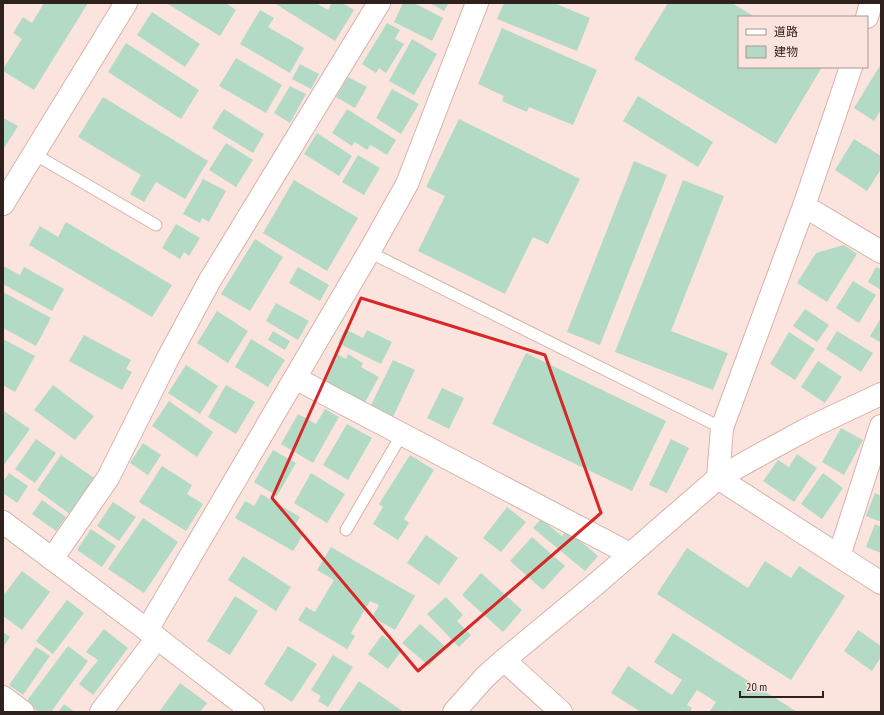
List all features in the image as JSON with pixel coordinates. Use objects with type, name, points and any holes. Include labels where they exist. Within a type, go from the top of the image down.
[{"type":"street","points":[[3,204],[126,3]]},
{"type":"street","points":[[52,559],[108,478],[168,358],[210,280],[379,3]]},
{"type":"street","points":[[101,712],[152,634],[294,378],[369,252],[407,184],[477,3]]},
{"type":"street","points":[[867,16],[871,3]]},
{"type":"street","points":[[718,478],[722,428],[804,206],[851,68]]},
{"type":"street","points":[[804,206],[881,252]]},
{"type":"street","points":[[294,378],[630,554]]},
{"type":"street","points":[[454,712],[485,677],[504,660],[718,478],[811,427],[881,394]]},
{"type":"street","points":[[839,556],[881,426]]},
{"type":"street","points":[[718,478],[881,583]]},
{"type":"street","points":[[3,522],[253,712]]},
{"type":"street","points":[[504,660],[561,712]]},
{"type":"street","points":[[3,697],[23,712]]},
{"type":"lane","points":[[34,154],[156,225]]},
{"type":"lane","points":[[369,252],[722,428]]},
{"type":"lane","points":[[346,530],[402,434]]},
{"type":"highlighted area","points":[[361,298],[545,355],[601,513],[418,671],[272,498]]},
{"type":"building","points":[[44,3],[88,3],[34,90],[3,71],[3,69],[22,39],[13,33],[23,17],[32,23]]},
{"type":"building","points":[[166,3],[226,3],[236,10],[220,36]]},
{"type":"building","points":[[274,3],[316,3],[328,10],[332,3],[343,3],[354,10],[335,41]]},
{"type":"building","points":[[403,3],[414,3],[443,18],[432,41],[394,22]]},
{"type":"building","points":[[430,3],[449,3],[444,11]]},
{"type":"building","points":[[504,3],[554,3],[590,18],[577,51],[497,19]]},
{"type":"building","points":[[668,3],[732,3],[753,16],[738,16],[738,68],[821,68],[776,144],[634,59]]},
{"type":"building","points":[[260,10],[274,18],[268,27],[304,48],[290,73],[240,44]]},
{"type":"building","points":[[152,12],[200,44],[185,67],[137,35]]},
{"type":"building","points":[[387,23],[400,30],[395,39],[404,44],[386,73],[379,68],[376,73],[362,64]]},
{"type":"building","points":[[502,28],[597,70],[573,125],[529,107],[527,112],[502,101],[504,96],[478,84]]},
{"type":"building","points":[[412,39],[437,54],[414,95],[389,81]]},
{"type":"building","points":[[126,43],[199,90],[181,119],[108,72]]},
{"type":"building","points":[[236,58],[282,85],[266,113],[219,86]]},
{"type":"building","points":[[300,64],[319,74],[311,89],[292,79]]},
{"type":"building","points":[[881,64],[881,110],[874,121],[854,108]]},
{"type":"building","points":[[348,77],[367,87],[355,108],[336,97]]},
{"type":"building","points":[[290,86],[306,94],[290,123],[274,113]]},
{"type":"building","points":[[392,89],[419,104],[401,134],[376,118]]},
{"type":"building","points":[[638,96],[713,142],[698,167],[623,121]]},
{"type":"building","points":[[103,97],[208,161],[185,199],[156,182],[144,202],[130,194],[141,175],[78,137]]},
{"type":"building","points":[[224,109],[264,134],[253,153],[212,128]]},
{"type":"building","points":[[347,109],[396,140],[387,155],[371,145],[367,150],[355,142],[352,146],[332,133]]},
{"type":"building","points":[[3,118],[18,126],[3,150]]},
{"type":"building","points":[[459,119],[580,179],[548,244],[533,237],[505,294],[418,251],[445,196],[426,187]]},
{"type":"building","points":[[317,133],[352,156],[339,176],[304,154]]},
{"type":"building","points":[[854,139],[881,156],[881,169],[867,191],[835,170]]},
{"type":"building","points":[[226,143],[253,160],[236,187],[209,170]]},
{"type":"building","points":[[358,155],[380,168],[364,195],[342,182]]},
{"type":"building","points":[[634,161],[667,175],[600,345],[567,332]]},
{"type":"building","points":[[203,179],[226,191],[209,222],[202,218],[200,223],[183,214]]},
{"type":"building","points":[[294,180],[358,218],[327,271],[263,233]]},
{"type":"building","points":[[683,180],[724,196],[671,331],[728,353],[713,390],[615,352]]},
{"type":"building","points":[[66,222],[172,285],[152,317],[29,245],[40,226],[58,237]]},
{"type":"building","points":[[176,224],[200,238],[189,256],[184,252],[180,259],[162,248]]},
{"type":"building","points":[[255,239],[283,257],[250,311],[221,294]]},
{"type":"building","points":[[844,245],[857,254],[827,302],[797,283],[816,253]]},
{"type":"building","points":[[3,266],[20,275],[24,267],[64,289],[52,311],[3,284]]},
{"type":"building","points":[[298,267],[329,285],[320,301],[289,283]]},
{"type":"building","points":[[876,267],[881,269],[881,290],[868,282]]},
{"type":"building","points":[[853,281],[876,295],[859,323],[836,308]]},
{"type":"building","points":[[3,292],[51,318],[36,346],[3,328]]},
{"type":"building","points":[[276,303],[309,321],[298,340],[266,321]]},
{"type":"building","points":[[805,309],[829,325],[817,342],[793,326]]},
{"type":"building","points":[[217,311],[248,331],[228,363],[197,343]]},
{"type":"building","points":[[881,318],[881,343],[870,336]]},
{"type":"building","points":[[345,329],[363,338],[367,330],[392,342],[381,364],[338,343]]},
{"type":"building","points":[[273,331],[290,341],[285,350],[268,340]]},
{"type":"building","points":[[837,331],[873,353],[861,372],[826,349]]},
{"type":"building","points":[[789,332],[815,349],[795,380],[770,364]]},
{"type":"building","points":[[84,335],[131,360],[126,369],[132,372],[122,390],[69,361]]},
{"type":"building","points":[[3,339],[35,356],[15,392],[3,385]]},
{"type":"building","points":[[251,339],[285,360],[268,387],[235,367]]},
{"type":"building","points":[[526,353],[666,421],[632,491],[492,424]]},
{"type":"building","points":[[337,354],[346,359],[348,354],[363,363],[361,367],[379,377],[364,404],[322,381]]},
{"type":"building","points":[[393,360],[415,370],[392,419],[369,409]]},
{"type":"building","points":[[818,361],[842,377],[825,403],[801,387]]},
{"type":"building","points":[[186,365],[218,386],[200,414],[168,393]]},
{"type":"building","points":[[53,385],[94,416],[75,440],[34,410]]},
{"type":"building","points":[[226,385],[255,402],[236,434],[208,417]]},
{"type":"building","points":[[442,388],[464,398],[449,429],[427,418]]},
{"type":"building","points":[[169,401],[213,432],[197,457],[152,426]]},
{"type":"building","points":[[325,409],[339,417],[313,463],[281,444],[298,414],[316,424]]},
{"type":"building","points":[[4,411],[30,429],[4,465],[3,412]]},
{"type":"building","points":[[347,424],[372,438],[348,480],[323,465]]},
{"type":"building","points":[[841,428],[863,440],[844,475],[822,462]]},
{"type":"building","points":[[36,439],[56,453],[35,483],[15,469]]},
{"type":"building","points":[[671,439],[689,448],[667,493],[649,485]]},
{"type":"building","points":[[143,443],[161,455],[148,475],[130,463]]},
{"type":"building","points":[[273,450],[296,463],[277,496],[254,482]]},
{"type":"building","points":[[797,454],[817,468],[794,502],[763,481],[778,460],[789,467]]},
{"type":"building","points":[[61,455],[94,478],[70,514],[37,490]]},
{"type":"building","points":[[410,455],[434,470],[404,519],[409,523],[398,540],[373,524],[383,507],[379,504]]},
{"type":"building","points":[[162,466],[192,485],[187,494],[203,504],[186,531],[139,502]]},
{"type":"building","points":[[9,473],[28,486],[17,503],[3,493],[3,482]]},
{"type":"building","points":[[311,473],[345,494],[327,523],[294,503]]},
{"type":"building","points":[[823,473],[843,488],[822,519],[801,504]]},
{"type":"building","points":[[875,493],[881,496],[881,522],[866,516]]},
{"type":"building","points":[[261,494],[300,517],[294,527],[304,533],[293,551],[235,518],[245,501],[254,506]]},
{"type":"building","points":[[42,500],[66,517],[56,531],[32,514]]},
{"type":"building","points":[[113,502],[136,517],[119,541],[97,526]]},
{"type":"building","points":[[507,507],[526,522],[501,552],[483,538]]},
{"type":"building","points":[[143,518],[178,542],[144,593],[108,569]]},
{"type":"building","points":[[541,519],[562,536],[567,530],[598,556],[585,571],[533,528]]},
{"type":"building","points":[[875,524],[881,527],[881,553],[866,547]]},
{"type":"building","points":[[91,529],[116,546],[102,567],[77,550]]},
{"type":"building","points":[[426,535],[458,558],[439,585],[407,563]]},
{"type":"building","points":[[532,537],[565,566],[543,590],[510,561]]},
{"type":"building","points":[[331,547],[415,596],[395,630],[372,617],[379,605],[370,601],[351,633],[355,636],[347,649],[298,620],[306,607],[315,612],[334,580],[317,570]]},
{"type":"building","points":[[687,548],[748,588],[765,561],[791,578],[799,566],[845,596],[791,680],[657,594]]},
{"type":"building","points":[[243,556],[291,587],[276,611],[228,580]]},
{"type":"building","points":[[22,571],[50,592],[22,630],[3,616],[3,596]]},
{"type":"building","points":[[481,573],[522,610],[503,632],[462,595]]},
{"type":"building","points":[[235,596],[258,611],[230,655],[207,641]]},
{"type":"building","points":[[446,597],[463,615],[457,621],[471,635],[459,647],[427,614]]},
{"type":"building","points":[[67,600],[84,613],[53,654],[36,641]]},
{"type":"building","points":[[420,624],[446,647],[429,666],[402,643]]},
{"type":"building","points":[[104,629],[128,648],[93,695],[79,684],[98,660],[86,652]]},
{"type":"building","points":[[858,630],[881,646],[881,657],[872,671],[844,651]]},
{"type":"building","points":[[3,632],[10,637],[3,647]]},
{"type":"building","points":[[673,633],[797,712],[732,712],[729,710],[728,712],[709,712],[716,702],[697,690],[687,705],[692,708],[690,712],[641,712],[611,693],[628,666],[672,695],[682,680],[654,662]]},
{"type":"building","points":[[382,635],[402,650],[388,669],[368,654]]},
{"type":"building","points":[[68,646],[88,661],[51,712],[39,712],[26,702]]},
{"type":"building","points":[[288,646],[317,664],[292,702],[264,684]]},
{"type":"building","points":[[36,647],[50,656],[23,695],[9,685]]},
{"type":"building","points":[[333,655],[353,667],[328,707],[318,701],[321,696],[311,690]]},
{"type":"building","points":[[359,681],[404,712],[338,712]]},
{"type":"building","points":[[180,683],[207,703],[200,712],[159,712]]},
{"type":"building","points":[[64,704],[75,712],[58,712]]}]
